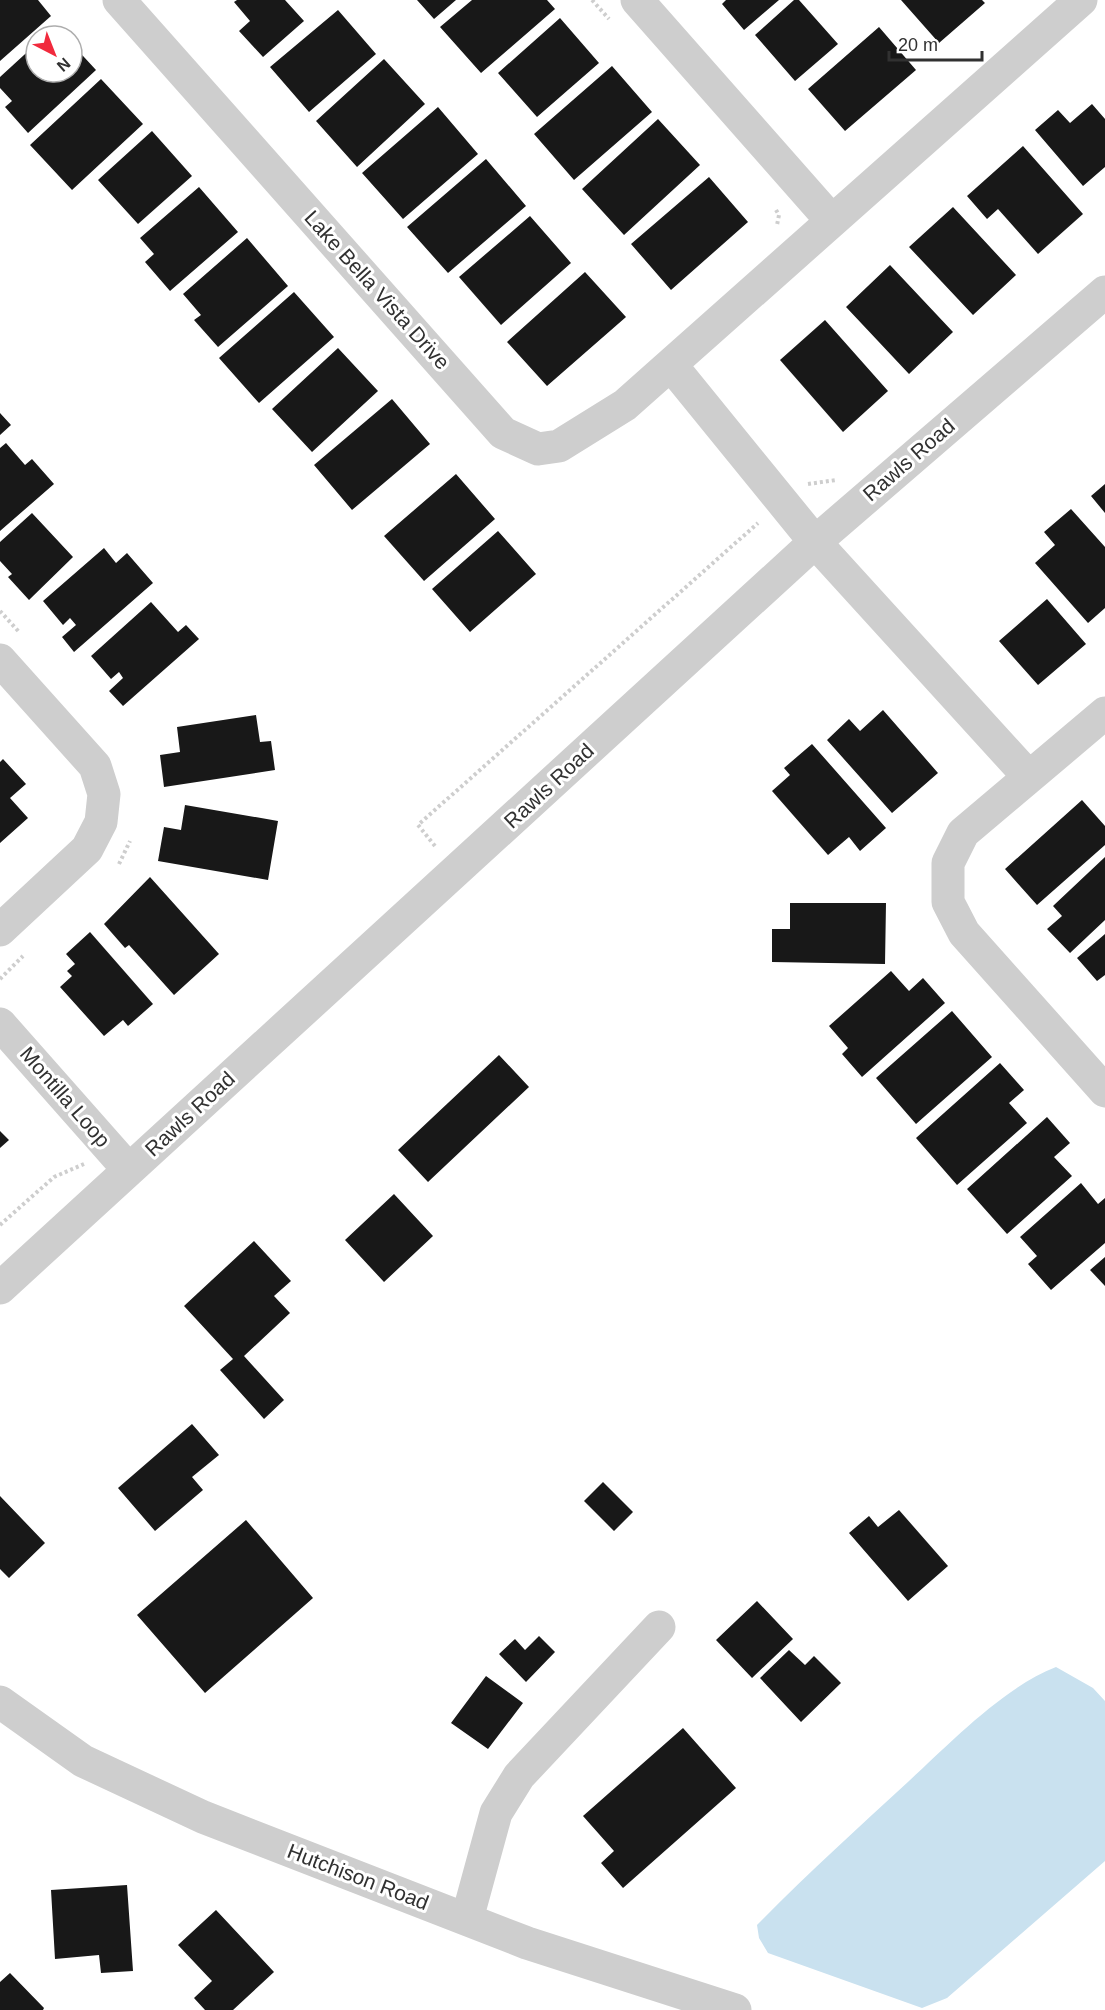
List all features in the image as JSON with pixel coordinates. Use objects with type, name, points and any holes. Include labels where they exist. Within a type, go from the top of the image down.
[{"type":"street","name":"Lake Bella Vista Drive","points":[[119,0],[503,433],[538,449],[559,446],[625,405],[831,220],[1082,0]]},
{"type":"street","points":[[637,0],[831,220]]},
{"type":"street","name":"Rawls Road","points":[[0,1288],[815,542],[1105,292]]},
{"type":"street","points":[[671,365],[815,542],[1029,777]]},
{"type":"street","points":[[0,660],[95,766],[104,794],[101,822],[87,849],[0,930]]},
{"type":"street","points":[[1105,713],[963,833],[948,862],[948,902],[964,933],[1105,1091]]},
{"type":"street","name":"Montilla Loop","points":[[0,1024],[129,1170]]},
{"type":"street","points":[[467,1919],[496,1813],[519,1776],[659,1627]]},
{"type":"street","name":"Hutchison Road","points":[[0,1702],[83,1761],[183,1807],[527,1942],[735,2010]]},
{"type":"path","points":[[774,228],[779,223],[779,215]]},
{"type":"path","points":[[440,852],[418,825],[804,484],[847,478]]},
{"type":"path","points":[[0,1225],[54,1177],[81,1166],[107,1145]]},
{"type":"water","points":[[1056,1667],[1093,1688],[1105,1701],[1105,1861],[947,1998],[922,2008],[768,1953],[759,1938],[757,1925],[776,1906],[978,1717],[1017,1688]]},
{"type":"building","points":[[0,0],[38,0],[51,16],[42,24],[24,24],[24,40],[0,61]]},
{"type":"building","points":[[237,0],[285,0],[304,21],[263,57],[239,31],[250,21],[234,2]]},
{"type":"building","points":[[417,0],[456,0],[434,19]]},
{"type":"building","points":[[472,0],[547,0],[555,9],[481,73],[440,27]]},
{"type":"building","points":[[726,0],[779,0],[744,30],[722,4]]},
{"type":"building","points":[[794,0],[799,0],[838,44],[795,81],[755,35]]},
{"type":"building","points":[[901,0],[982,0],[985,3],[939,43]]},
{"type":"building","points":[[338,10],[376,54],[309,112],[270,67]]},
{"type":"building","points":[[560,18],[599,63],[537,117],[498,73]]},
{"type":"building","points":[[879,27],[916,70],[845,131],[808,89]]},
{"type":"building","points":[[24,55],[24,84],[81,84],[28,133],[5,107],[12,101],[0,88],[0,77]]},
{"type":"building","points":[[84,57],[96,70],[84,81]]},
{"type":"building","points":[[384,59],[425,104],[357,167],[316,121]]},
{"type":"building","points":[[612,66],[652,112],[574,180],[534,134]]},
{"type":"building","points":[[101,79],[143,124],[72,190],[30,145]]},
{"type":"building","points":[[1092,104],[1105,119],[1105,167],[1083,186],[1035,130],[1058,110],[1070,123]]},
{"type":"building","points":[[438,107],[478,154],[403,219],[362,173]]},
{"type":"building","points":[[658,119],[700,165],[624,235],[582,189]]},
{"type":"building","points":[[152,131],[192,176],[138,224],[98,180]]},
{"type":"building","points":[[1023,146],[1083,214],[1038,254],[998,209],[987,219],[967,196]]},
{"type":"building","points":[[486,159],[526,206],[448,273],[407,227]]},
{"type":"building","points":[[709,177],[748,222],[671,290],[631,244]]},
{"type":"building","points":[[199,187],[238,232],[170,291],[145,262],[154,254],[140,238]]},
{"type":"building","points":[[953,207],[1016,275],[973,315],[909,247]]},
{"type":"building","points":[[530,216],[571,263],[501,325],[459,277]]},
{"type":"building","points":[[247,238],[288,286],[218,347],[194,320],[201,315],[183,294]]},
{"type":"building","points":[[890,265],[953,332],[909,374],[846,307]]},
{"type":"building","points":[[585,272],[626,317],[547,386],[507,342]]},
{"type":"building","points":[[294,292],[334,337],[259,403],[219,358]]},
{"type":"building","points":[[825,320],[888,391],[843,432],[780,360]]},
{"type":"building","points":[[338,348],[378,391],[312,452],[272,409]]},
{"type":"building","points":[[392,399],[430,444],[352,510],[314,465]]},
{"type":"building","points":[[0,413],[11,425],[0,435]]},
{"type":"building","points":[[6,443],[25,465],[32,459],[54,484],[0,531],[0,448]]},
{"type":"building","points":[[456,474],[495,519],[424,581],[384,536]]},
{"type":"building","points":[[1105,484],[1105,513],[1091,496]]},
{"type":"building","points":[[1071,509],[1105,547],[1105,608],[1088,623],[1035,563],[1055,545],[1044,532]]},
{"type":"building","points":[[32,513],[73,557],[29,600],[8,577],[12,574],[0,561],[0,542]]},
{"type":"building","points":[[498,531],[536,574],[470,632],[432,589]]},
{"type":"building","points":[[104,548],[116,563],[127,553],[153,583],[74,652],[62,637],[76,625],[70,618],[63,625],[43,601]]},
{"type":"building","points":[[1047,599],[1086,644],[1038,685],[999,641]]},
{"type":"building","points":[[151,602],[178,632],[186,625],[199,639],[123,706],[109,691],[123,678],[119,672],[111,679],[91,656]]},
{"type":"building","points":[[883,710],[938,773],[892,813],[827,740],[849,719],[860,731]]},
{"type":"building","points":[[256,715],[260,742],[271,741],[275,770],[164,787],[160,755],[180,752],[177,727]]},
{"type":"building","points":[[812,744],[886,828],[860,851],[849,837],[828,855],[772,791],[790,775],[784,768]]},
{"type":"building","points":[[3,759],[26,784],[10,798],[28,818],[0,843],[0,762]]},
{"type":"building","points":[[1082,800],[1105,826],[1105,845],[1037,905],[1005,869]]},
{"type":"building","points":[[185,805],[278,821],[268,880],[158,861],[164,827],[181,830]]},
{"type":"building","points":[[1105,857],[1105,920],[1070,953],[1047,929],[1062,916],[1053,906]]},
{"type":"building","points":[[150,877],[219,954],[174,995],[129,945],[125,948],[104,924]]},
{"type":"building","points":[[790,903],[886,903],[885,964],[772,962],[772,929],[790,929]]},
{"type":"building","points":[[90,932],[153,1004],[128,1026],[123,1020],[104,1036],[60,987],[72,976],[67,971],[75,964],[66,954]]},
{"type":"building","points":[[1105,934],[1105,975],[1097,981],[1077,958]]},
{"type":"building","points":[[891,971],[909,991],[923,978],[945,1003],[862,1077],[842,1054],[848,1048],[829,1026]]},
{"type":"building","points":[[952,1011],[992,1057],[916,1124],[876,1078]]},
{"type":"building","points":[[499,1055],[529,1087],[428,1182],[398,1150]]},
{"type":"building","points":[[1000,1063],[1024,1090],[1009,1103],[1027,1123],[957,1185],[916,1138]]},
{"type":"building","points":[[1047,1117],[1070,1143],[1054,1157],[1072,1176],[1007,1234],[967,1189]]},
{"type":"building","points":[[0,1131],[9,1140],[0,1148]]},
{"type":"building","points":[[1081,1183],[1098,1204],[1105,1198],[1105,1243],[1051,1290],[1028,1264],[1037,1256],[1020,1237]]},
{"type":"building","points":[[394,1194],[433,1236],[384,1282],[345,1240]]},
{"type":"building","points":[[254,1241],[291,1281],[274,1296],[290,1313],[244,1356],[284,1400],[264,1419],[220,1370],[233,1359],[184,1306]]},
{"type":"building","points":[[1105,1257],[1105,1286],[1090,1270]]},
{"type":"building","points":[[192,1424],[219,1455],[192,1477],[203,1490],[155,1531],[118,1488]]},
{"type":"building","points":[[603,1482],[633,1512],[614,1531],[584,1501]]},
{"type":"building","points":[[0,1496],[45,1543],[9,1578],[0,1569]]},
{"type":"building","points":[[899,1510],[948,1566],[908,1601],[849,1533],[869,1516],[878,1527]]},
{"type":"building","points":[[246,1520],[313,1598],[205,1693],[137,1615]]},
{"type":"building","points":[[757,1601],[793,1639],[752,1678],[716,1640]]},
{"type":"building","points":[[539,1636],[555,1652],[526,1682],[499,1654],[515,1639],[525,1650]]},
{"type":"building","points":[[789,1650],[805,1665],[814,1656],[841,1683],[801,1722],[760,1678]]},
{"type":"building","points":[[486,1676],[523,1703],[488,1749],[451,1723]]},
{"type":"building","points":[[683,1728],[736,1788],[623,1888],[601,1863],[614,1851],[583,1816]]},
{"type":"building","points":[[127,1885],[133,1971],[101,1973],[99,1955],[55,1959],[51,1890]]},
{"type":"building","points":[[216,1910],[274,1972],[233,2010],[205,2010],[194,1998],[212,1981],[178,1945]]},
{"type":"building","points":[[10,1973],[44,2008],[43,2010],[0,2010],[0,1982]]}]
